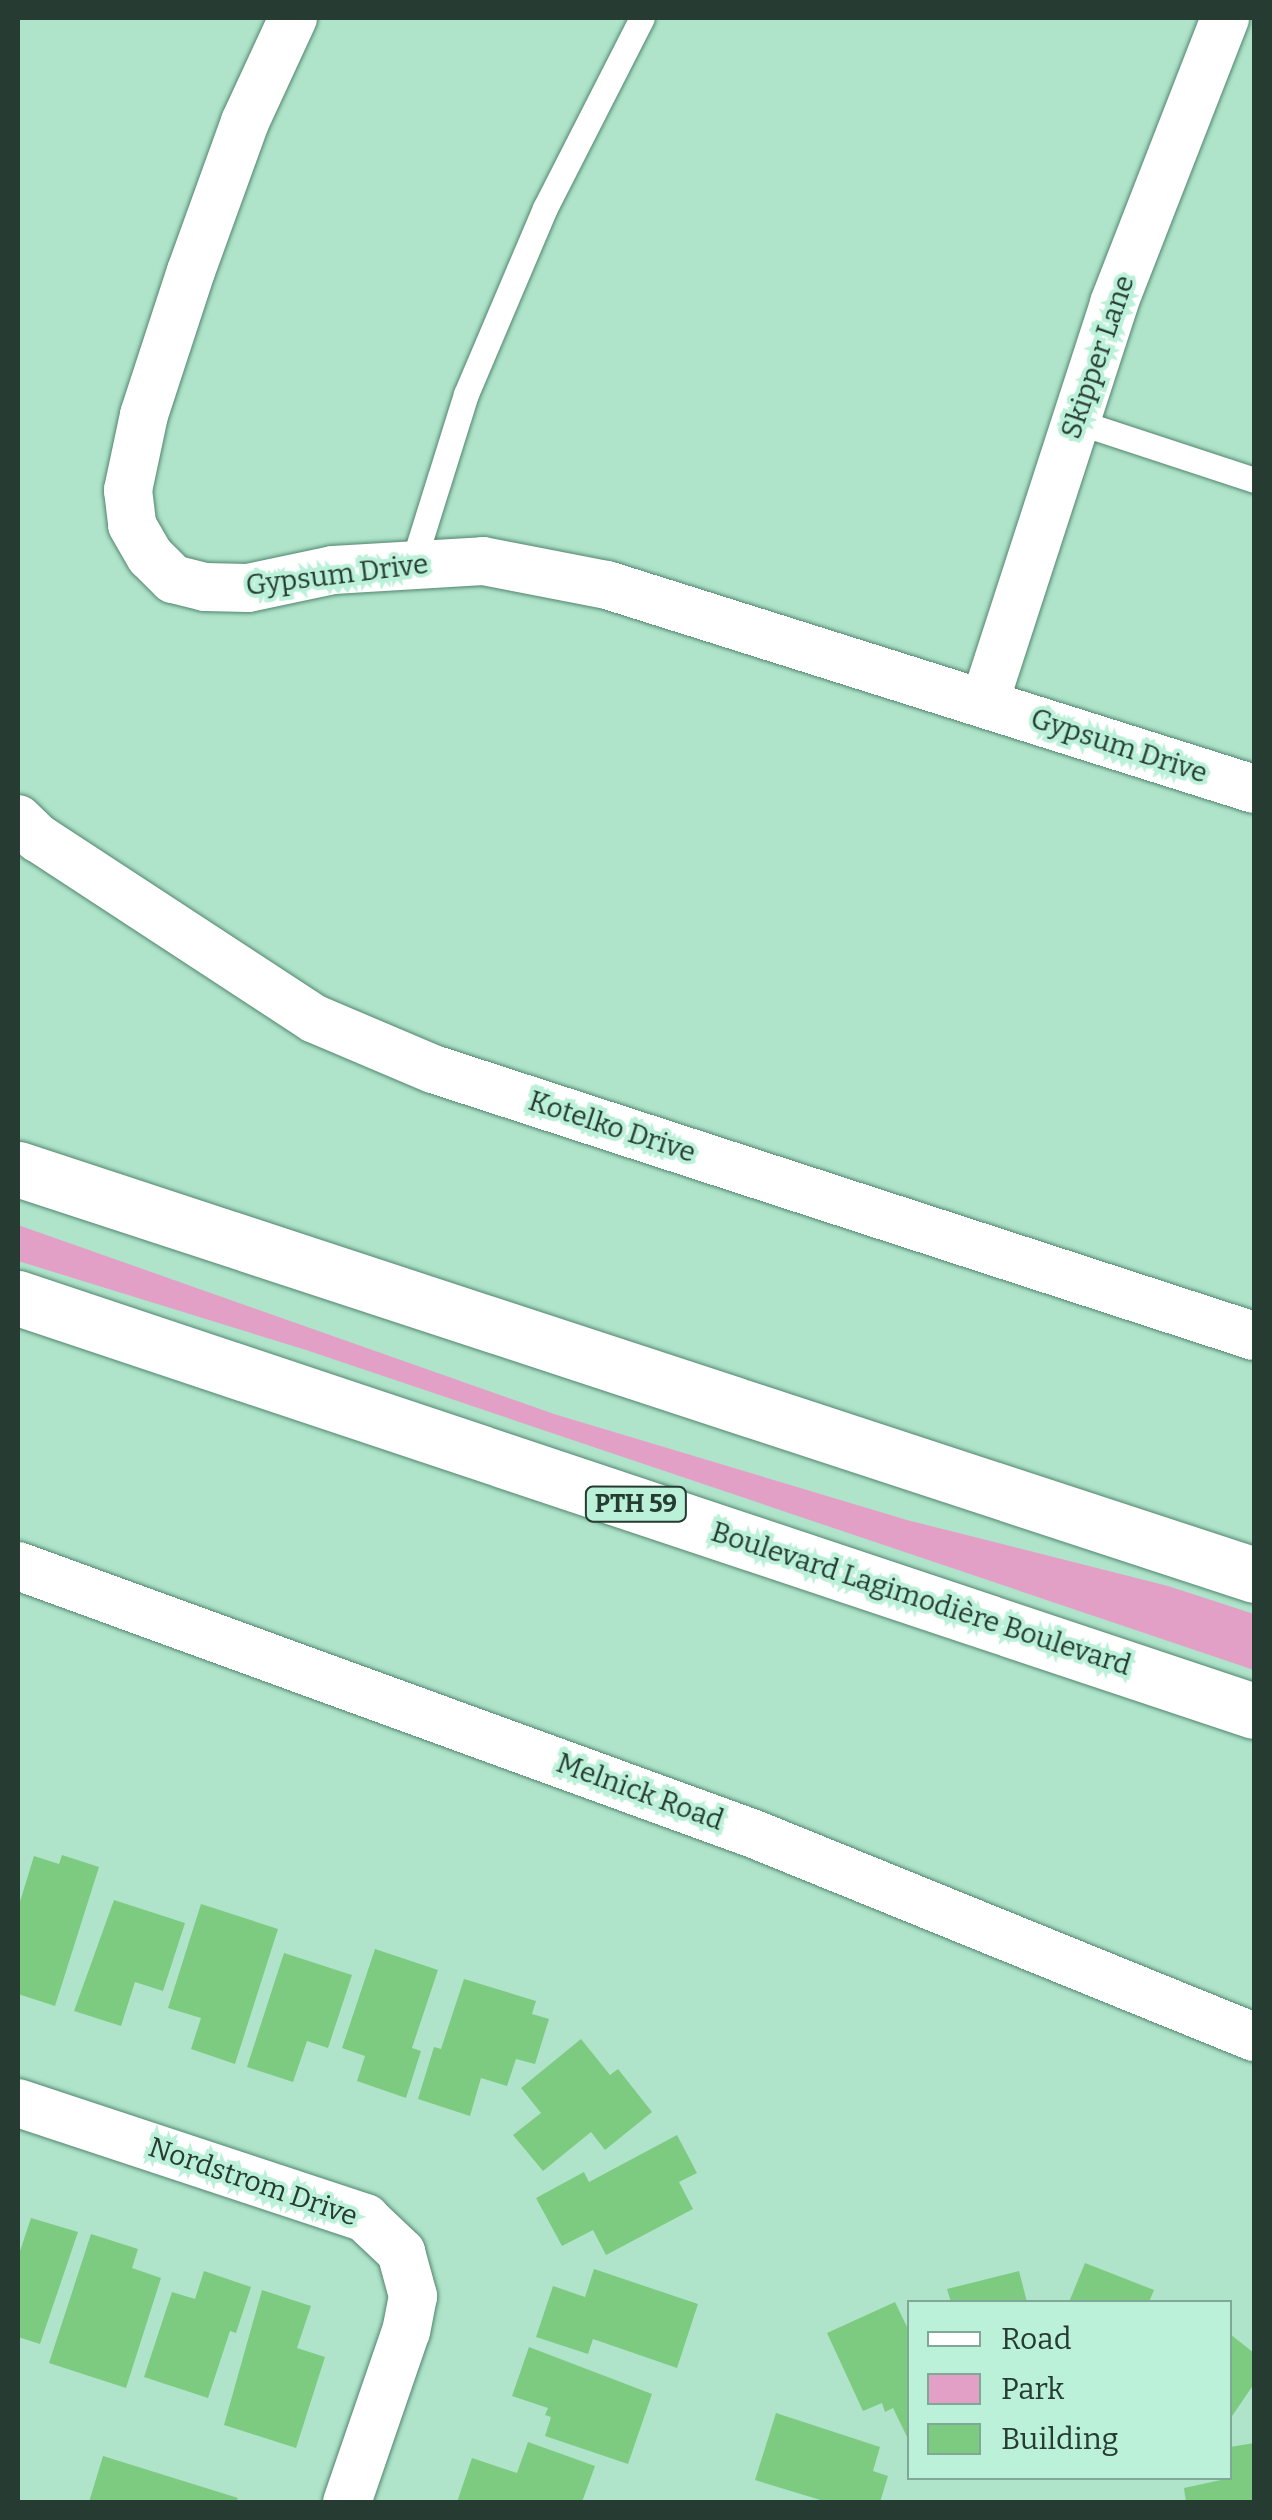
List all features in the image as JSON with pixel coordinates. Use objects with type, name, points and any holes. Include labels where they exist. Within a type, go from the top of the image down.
[{"type":"main road","points":[[18,1169],[1254,1574]]},
{"type":"main road","name":"Boulevard Lagimodière Boulevard","points":[[18,1298],[1254,1711]]},
{"type":"street","name":"Gypsum Drive","points":[[294,18],[245,122],[144,415],[128,490],[132,525],[150,556],[173,579],[205,587],[248,588],[333,570],[483,561],[607,585],[985,701],[1254,789]]},
{"type":"street","name":"Skipper Lane","points":[[985,701],[1114,303],[1225,18]]},
{"type":"street","name":"Kotelko Drive","points":[[18,819],[38,838],[316,1018],[432,1069],[1254,1336]]},
{"type":"street","name":"Melnick Road","points":[[18,1566],[754,1834],[1254,2037]]},
{"type":"street","name":"Nordstrom Drive","points":[[18,2103],[366,2218],[401,2252],[413,2296],[406,2330],[347,2502]]},
{"type":"lane","points":[[414,563],[466,394],[545,208],[642,18]]},
{"type":"lane","points":[[1075,421],[1254,480]]},
{"type":"green space","points":[[18,1225],[554,1414],[907,1520],[1168,1586],[1254,1614],[1254,1670],[306,1350],[18,1261]]},
{"type":"building","points":[[62,1855],[99,1867],[55,2006],[18,1994],[18,1908],[34,1856],[59,1864]]},
{"type":"building","points":[[114,1900],[185,1923],[163,1991],[135,1982],[121,2026],[74,2011]]},
{"type":"building","points":[[201,1904],[278,1929],[235,2064],[191,2049],[201,2018],[168,2008]]},
{"type":"building","points":[[375,1949],[438,1970],[412,2048],[421,2051],[406,2098],[357,2081],[365,2056],[342,2048]]},
{"type":"building","points":[[284,1953],[352,1975],[328,2048],[307,2041],[293,2082],[247,2067]]},
{"type":"building","points":[[464,1979],[536,2001],[532,2014],[549,2019],[535,2064],[516,2059],[507,2086],[481,2078],[470,2116],[418,2099],[434,2047],[441,2049]]},
{"type":"building","points":[[581,2039],[610,2075],[618,2069],[652,2112],[605,2150],[591,2132],[543,2171],[513,2135],[541,2113],[521,2088]]},
{"type":"building","points":[[677,2135],[697,2173],[679,2182],[693,2209],[606,2255],[593,2230],[562,2246],[536,2198],[584,2172],[589,2182]]},
{"type":"building","points":[[31,2218],[78,2232],[40,2344],[18,2337],[18,2257]]},
{"type":"building","points":[[91,2234],[138,2249],[132,2268],[161,2278],[126,2388],[49,2363]]},
{"type":"building","points":[[1085,2263],[1154,2290],[1150,2300],[1070,2300]]},
{"type":"building","points":[[594,2269],[698,2304],[677,2368],[593,2339],[588,2354],[536,2337],[553,2286],[585,2297]]},
{"type":"building","points":[[204,2271],[251,2287],[236,2333],[230,2331],[208,2398],[144,2377],[172,2292],[195,2299]]},
{"type":"building","points":[[1019,2271],[1026,2300],[950,2300],[947,2289]]},
{"type":"building","points":[[262,2290],[311,2306],[297,2348],[325,2357],[296,2448],[224,2425]]},
{"type":"building","points":[[895,2302],[907,2327],[907,2437],[893,2408],[885,2412],[882,2403],[863,2411],[827,2333]]},
{"type":"building","points":[[1232,2336],[1254,2353],[1254,2384],[1232,2416]]},
{"type":"building","points":[[529,2347],[652,2394],[628,2464],[545,2436],[551,2417],[545,2415],[548,2408],[512,2396]]},
{"type":"building","points":[[776,2413],[880,2447],[873,2471],[888,2476],[880,2502],[827,2502],[755,2480]]},
{"type":"building","points":[[528,2442],[595,2466],[582,2502],[457,2502],[472,2458],[517,2473]]},
{"type":"building","points":[[1254,2443],[1254,2502],[1186,2502],[1184,2488],[1232,2480],[1232,2447]]},
{"type":"building","points":[[103,2456],[238,2498],[236,2502],[89,2502]]}]
